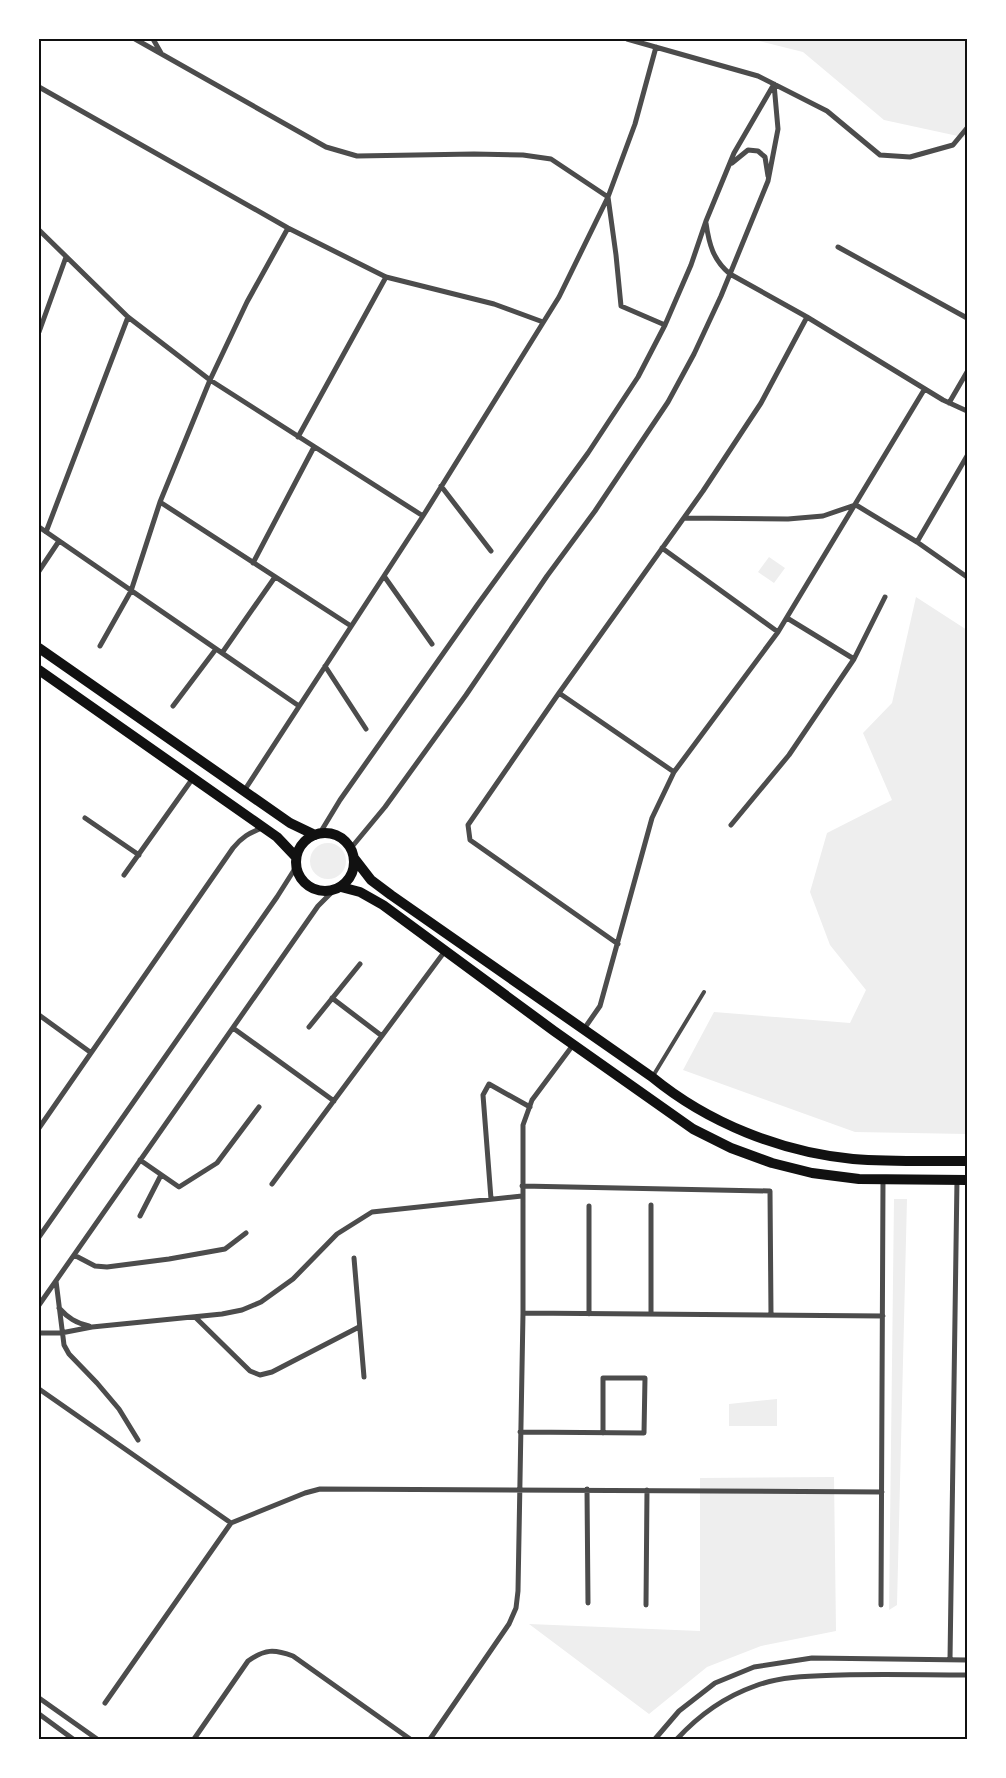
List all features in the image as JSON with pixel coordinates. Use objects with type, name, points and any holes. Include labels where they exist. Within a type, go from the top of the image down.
[{"type":"main road","points":[[39,648],[290,823],[318,834],[337,835],[345,840],[371,880],[652,1077],[672,1094],[720,1120],[763,1139],[797,1150],[854,1159],[967,1161]]},
{"type":"main road","points":[[39,670],[264,828],[277,838],[296,862]]},
{"type":"main road","points":[[318,834],[306,840],[299,848],[296,862],[299,876],[305,884],[323,892],[337,889],[360,892],[383,905],[693,1129],[731,1148],[772,1163],[812,1173],[859,1178],[962,1180]]},
{"type":"main road","points":[[337,889],[349,880],[354,869],[352,853]]},
{"type":"street","points":[[136,39],[326,147],[358,156],[503,154],[551,160],[608,198],[621,306],[665,325]]},
{"type":"street","points":[[153,39],[161,54]]},
{"type":"street","points":[[627,39],[758,76],[827,111],[880,154],[910,157],[953,145],[967,128]]},
{"type":"street","points":[[244,791],[423,516],[559,297],[608,198],[635,124],[656,47]]},
{"type":"street","points":[[318,834],[473,612],[588,453],[638,377],[665,325],[691,265],[706,221],[734,153],[774,84]]},
{"type":"street","points":[[352,853],[595,511],[668,402],[694,354],[730,274],[768,181],[778,129],[774,84]]},
{"type":"street","points":[[39,87],[288,228],[386,277],[494,304],[543,322]]},
{"type":"street","points":[[730,165],[748,150],[758,151],[765,157],[768,181]]},
{"type":"street","points":[[706,221],[709,243],[715,257],[730,274],[807,317],[924,390],[967,411]]},
{"type":"street","points":[[100,646],[131,591],[160,502],[210,380],[247,302],[288,228]]},
{"type":"street","points":[[39,230],[128,317],[210,380],[423,516]]},
{"type":"street","points":[[838,247],[967,318]]},
{"type":"street","points":[[39,332],[66,257]]},
{"type":"street","points":[[298,437],[386,277]]},
{"type":"street","points":[[46,532],[128,317]]},
{"type":"street","points":[[618,944],[470,840],[468,825],[559,693],[685,518],[761,403],[807,317]]},
{"type":"street","points":[[949,403],[967,372]]},
{"type":"street","points":[[584,1029],[600,1006],[652,818],[674,772],[778,632],[924,390]]},
{"type":"street","points":[[254,563],[314,447]]},
{"type":"street","points":[[916,542],[967,456]]},
{"type":"street","points":[[441,486],[491,550]]},
{"type":"street","points":[[160,502],[351,626]]},
{"type":"street","points":[[685,518],[797,518],[823,516],[856,505]]},
{"type":"street","points":[[856,505],[916,542],[967,577]]},
{"type":"street","points":[[39,527],[299,706]]},
{"type":"street","points":[[39,571],[59,541]]},
{"type":"street","points":[[662,548],[778,632]]},
{"type":"street","points":[[384,576],[432,644]]},
{"type":"street","points":[[222,653],[275,577]]},
{"type":"street","points":[[731,825],[789,755],[854,659],[885,598]]},
{"type":"street","points":[[787,618],[854,659]]},
{"type":"street","points":[[174,706],[216,649]]},
{"type":"street","points":[[325,666],[366,729]]},
{"type":"street","points":[[559,693],[674,772]]},
{"type":"street","points":[[124,875],[193,778]]},
{"type":"street","points":[[85,818],[139,855]]},
{"type":"street","points":[[39,1128],[90,1052],[234,848],[248,833],[264,828]]},
{"type":"street","points":[[39,1237],[277,897],[296,862]]},
{"type":"street","points":[[39,1305],[318,906],[337,889]]},
{"type":"street","points":[[272,1184],[446,950]]},
{"type":"street","points":[[309,1027],[360,964]]},
{"type":"street","points":[[332,998],[382,1036]]},
{"type":"street","points":[[39,1015],[90,1052]]},
{"type":"street","points":[[233,1028],[334,1101]]},
{"type":"street","points":[[430,1739],[509,1624],[516,1608],[520,1489],[523,1125],[532,1100],[573,1044]]},
{"type":"street","points":[[491,1199],[484,1096],[489,1084],[530,1107]]},
{"type":"street","points":[[140,1160],[179,1187],[216,1163],[259,1107]]},
{"type":"street","points":[[140,1216],[161,1175]]},
{"type":"street","points":[[881,1605],[883,1179]]},
{"type":"street","points":[[950,1660],[962,1180]]},
{"type":"street","points":[[522,1186],[770,1191],[771,1315]]},
{"type":"street","points":[[39,1333],[61,1333],[92,1326],[195,1317],[242,1310],[261,1302],[293,1279],[338,1234],[372,1212],[522,1196]]},
{"type":"street","points":[[651,1205],[651,1314]]},
{"type":"street","points":[[589,1206],[589,1314]]},
{"type":"street","points":[[74,1255],[95,1266],[107,1267],[225,1249],[246,1233]]},
{"type":"street","points":[[354,1258],[364,1377]]},
{"type":"street","points":[[56,1280],[61,1333],[64,1345],[69,1354],[119,1409],[138,1440]]},
{"type":"street","points":[[59,1308],[69,1318],[79,1324],[92,1326]]},
{"type":"street","points":[[522,1313],[883,1316]]},
{"type":"street","points":[[195,1317],[250,1371],[260,1375],[272,1372],[360,1327]]},
{"type":"street","points":[[520,1432],[603,1433],[644,1433],[645,1378],[603,1378],[603,1433]]},
{"type":"street","points":[[39,1390],[231,1524]]},
{"type":"street","points":[[105,1703],[231,1524],[305,1493],[320,1489],[882,1492]]},
{"type":"street","points":[[587,1489],[588,1603]]},
{"type":"street","points":[[646,1605],[647,1490]]},
{"type":"street","points":[[194,1739],[248,1661],[258,1654],[270,1651],[294,1656],[410,1739]]},
{"type":"street","points":[[655,1739],[680,1710],[715,1683],[754,1667],[812,1658],[967,1660]]},
{"type":"street","points":[[677,1739],[701,1716],[717,1704],[757,1685],[781,1680],[826,1675],[967,1675]]},
{"type":"street","points":[[39,1698],[97,1739]]},
{"type":"street","points":[[39,1714],[73,1739]]},
{"type":"lane","points":[[652,1077],[704,992]]},
{"type":"shaded area","points":[[751,39],[967,39],[967,138],[884,120],[803,52]]},
{"type":"shaded area","points":[[769,557],[785,568],[774,583],[758,572]]},
{"type":"shaded area","points":[[916,597],[967,630],[967,1134],[855,1132],[683,1070],[714,1012],[850,1023],[866,990],[830,945],[810,892],[827,833],[892,800],[863,733],[892,703]]},
{"type":"shaded area","points":[[328,843],[335,844],[341,848],[345,854],[345,868],[341,874],[335,878],[328,879],[321,878],[315,874],[311,868],[310,861],[311,854],[315,848],[321,844]]},
{"type":"shaded area","points":[[894,1199],[907,1199],[897,1605],[889,1610]]},
{"type":"shaded area","points":[[777,1399],[777,1426],[729,1426],[729,1404]]},
{"type":"shaded area","points":[[834,1477],[836,1631],[761,1646],[707,1667],[649,1714],[529,1624],[700,1631],[700,1478]]}]
